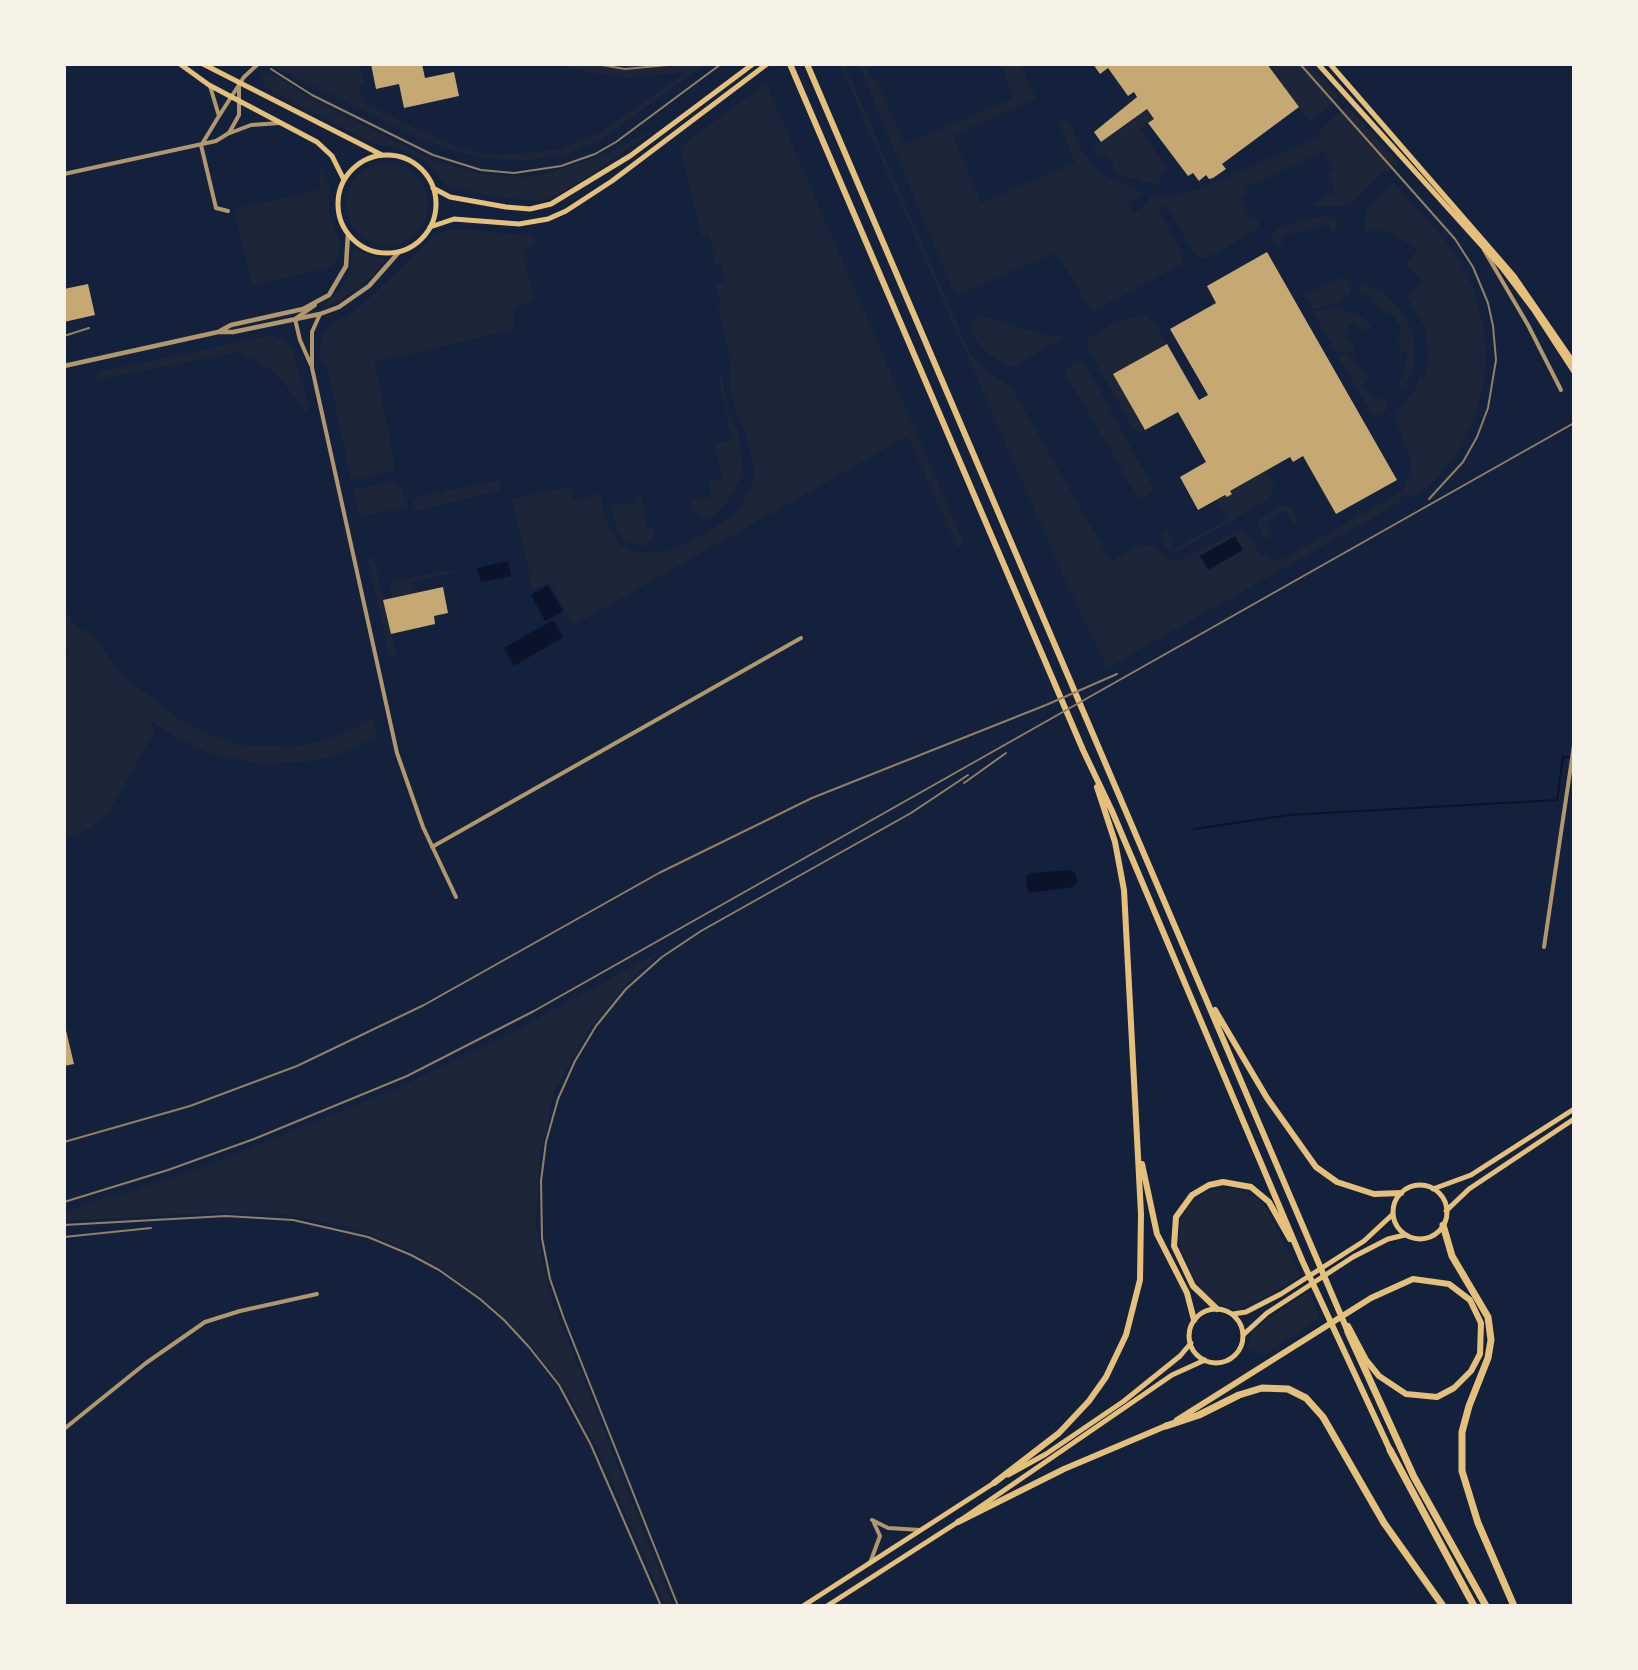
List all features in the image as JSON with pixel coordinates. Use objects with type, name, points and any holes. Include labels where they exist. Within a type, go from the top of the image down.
[{"type":"highway","points":[[790,64],[1075,730],[1115,842],[1124,890],[1142,1258],[1137,1298],[1126,1335],[1106,1377],[1072,1420],[994,1483]]},
{"type":"highway","points":[[807,64],[1348,1332],[1414,1477],[1486,1605]]},
{"type":"highway","points":[[1083,750],[1116,820],[1302,1260],[1390,1450],[1474,1605]]},
{"type":"highway","points":[[1202,989],[1268,1098],[1317,1167],[1337,1182],[1374,1194],[1401,1193]]},
{"type":"highway","points":[[1137,1136],[1151,1214],[1160,1240],[1193,1308],[1194,1320]]},
{"type":"highway","points":[[1217,1309],[1193,1286],[1174,1246],[1174,1226],[1179,1210],[1192,1195],[1203,1188],[1234,1182],[1251,1187],[1261,1194],[1275,1212],[1302,1260]]},
{"type":"highway","points":[[1443,1225],[1452,1256],[1488,1317],[1490,1349],[1462,1432],[1462,1471],[1475,1515],[1514,1605]]},
{"type":"highway","points":[[1166,1426],[1302,1342],[1371,1298],[1413,1279],[1437,1281],[1460,1291],[1470,1300],[1481,1323],[1480,1354],[1471,1371],[1454,1388],[1437,1397],[1406,1394],[1391,1386],[1366,1360],[1336,1301]]},
{"type":"highway","points":[[958,1522],[1064,1469],[1166,1426],[1199,1415],[1239,1395],[1262,1388],[1288,1389],[1306,1398],[1323,1417],[1384,1523],[1443,1605]]},
{"type":"main road","points":[[180,64],[209,85],[309,137],[327,151],[344,180]]},
{"type":"main road","points":[[203,64],[239,85],[382,155]]},
{"type":"main road","points":[[433,188],[450,196],[486,204],[524,209],[541,207],[561,199],[630,156],[753,64]]},
{"type":"main road","points":[[430,227],[454,219],[508,223],[532,222],[566,211],[612,182],[767,64]]},
{"type":"main road","points":[[1318,64],[1479,242],[1533,309],[1574,372]]},
{"type":"main road","points":[[1330,64],[1514,276],[1574,363]]},
{"type":"main road","points":[[382,155],[398,156],[413,162],[426,174],[433,188],[436,208],[430,227],[422,238],[399,252],[371,251],[358,244],[348,234],[338,213],[338,202],[344,180],[354,168],[367,159],[382,155]]},
{"type":"main road","points":[[1405,1235],[1395,1222],[1393,1214],[1394,1206],[1401,1193],[1413,1186],[1433,1189],[1471,1175],[1574,1110]]},
{"type":"main road","points":[[1446,1211],[1459,1196],[1485,1177],[1574,1121]]},
{"type":"main road","points":[[1243,1335],[1284,1301],[1353,1257],[1388,1239],[1405,1235],[1422,1239],[1431,1237],[1443,1225],[1446,1211],[1443,1198],[1433,1189]]},
{"type":"main road","points":[[1206,1360],[1194,1350],[1190,1335],[1194,1320],[1204,1312],[1217,1309],[1233,1314],[1246,1311],[1281,1294],[1350,1250],[1393,1214]]},
{"type":"main road","points":[[827,1605],[958,1522],[1172,1375],[1206,1360],[1221,1362],[1228,1360],[1239,1350],[1243,1335],[1242,1327],[1233,1314]]},
{"type":"main road","points":[[803,1605],[994,1483],[1080,1432],[1157,1376],[1191,1343]]},
{"type":"street","points":[[228,212],[216,208],[201,144],[239,85],[258,64]]},
{"type":"street","points":[[209,85],[219,116]]},
{"type":"street","points":[[229,133],[239,115],[239,85]]},
{"type":"street","points":[[64,174],[216,141],[251,124],[282,123]]},
{"type":"street","points":[[295,320],[329,295],[344,273],[348,255],[348,234]]},
{"type":"street","points":[[1479,242],[1528,325],[1560,390]]},
{"type":"street","points":[[64,366],[218,332],[233,332],[320,314],[339,307],[369,286],[399,252]]},
{"type":"street","points":[[218,332],[231,325],[317,303]]},
{"type":"street","points":[[312,368],[312,332],[320,314]]},
{"type":"street","points":[[295,320],[300,340],[312,368],[397,753],[409,791],[456,897]]},
{"type":"street","points":[[432,847],[801,638]]},
{"type":"street","points":[[1544,947],[1573,747]]},
{"type":"street","points":[[64,1429],[146,1364],[205,1322],[240,1311],[317,1294]]},
{"type":"street","points":[[869,1564],[880,1536],[872,1520],[888,1528],[922,1530]]},
{"type":"shaded area","points":[[276,64],[360,65],[365,84],[359,85],[364,103],[449,144],[479,153],[505,155],[560,149],[598,134],[687,72],[626,78],[586,72],[565,65],[704,65],[599,141],[564,155],[523,161],[481,158],[430,143],[272,66]]},
{"type":"shaded area","points":[[840,65],[845,65],[968,350],[982,368],[1011,387],[1111,561],[1142,544],[1154,547],[1171,561],[1183,559],[1243,529],[1260,553],[1274,561],[1283,559],[1403,490],[1411,471],[1411,458],[1395,420],[1398,411],[1416,388],[1419,377],[1425,377],[1429,354],[1424,326],[1407,297],[1423,282],[1405,265],[1418,249],[1391,234],[1370,227],[1368,234],[1365,232],[1366,211],[1394,183],[1444,239],[1460,262],[1474,291],[1482,320],[1486,347],[1483,386],[1475,418],[1457,453],[1432,484],[1408,498],[1406,495],[1400,498],[1401,502],[1107,668],[1065,579]]},
{"type":"shaded area","points":[[859,65],[865,65],[870,77],[875,78],[905,144],[1014,98],[1001,65],[1021,65],[1036,98],[953,136],[981,203],[1075,163],[1061,127],[1061,123],[1066,121],[1070,122],[1080,148],[1095,167],[1108,177],[1142,193],[1143,195],[1128,202],[1132,213],[1144,207],[1151,196],[1171,197],[1200,189],[1320,136],[1318,132],[1347,106],[1397,160],[1397,165],[1395,169],[1384,172],[1354,201],[1342,206],[1318,207],[1313,203],[1335,191],[1328,173],[1333,170],[1324,151],[1245,188],[1247,194],[1240,197],[1251,220],[1258,220],[1259,228],[1206,259],[1195,255],[1166,205],[1158,208],[1183,254],[1183,264],[1092,311],[1056,252],[960,294],[952,288]]},
{"type":"shaded area","points":[[1267,65],[1308,65],[1338,94],[1337,100],[1310,122]]},
{"type":"shaded area","points":[[265,72],[281,78],[304,95],[433,160],[479,174],[524,177],[546,174],[604,155],[651,133],[570,188],[542,202],[496,197],[447,186],[422,158],[396,147],[374,144],[268,89],[261,80]]},
{"type":"shaded area","points":[[766,83],[964,544],[958,548],[908,436],[574,625],[549,582],[533,590],[512,499],[571,486],[574,500],[600,494],[605,519],[618,543],[630,551],[657,553],[676,549],[735,515],[753,483],[753,465],[748,440],[737,414],[729,385],[731,366],[718,307],[721,304],[716,284],[725,281],[722,264],[716,266],[709,235],[702,237],[680,147]]},
{"type":"shaded area","points":[[1147,109],[1154,119],[1140,129],[1167,168],[1160,175],[1160,185],[1125,177],[1112,169],[1113,163],[1108,156],[1098,156],[1093,148]]},
{"type":"shaded area","points":[[387,163],[403,166],[416,175],[425,188],[428,204],[425,220],[416,233],[403,242],[387,245],[371,242],[358,233],[349,220],[346,204],[349,188],[358,175],[371,166]]},
{"type":"shaded area","points":[[319,165],[329,185],[329,215],[340,242],[336,262],[326,269],[252,285],[234,209],[320,190]]},
{"type":"shaded area","points":[[1329,215],[1338,220],[1334,231],[1330,231],[1329,225],[1322,225],[1281,237],[1283,245],[1272,240],[1273,233],[1280,228],[1299,221]]},
{"type":"shaded area","points":[[465,229],[530,236],[536,240],[536,244],[523,251],[534,301],[513,308],[514,325],[511,330],[375,362],[395,470],[351,480],[327,366],[319,354],[324,333],[333,323],[359,308],[434,236],[448,230]]},
{"type":"shaded area","points":[[354,248],[375,258],[386,259],[374,275],[341,300],[318,311],[343,285],[351,269]]},
{"type":"shaded area","points":[[1342,278],[1352,280],[1349,295],[1343,294],[1343,302],[1312,309],[1303,294]]},
{"type":"shaded area","points":[[1360,282],[1384,293],[1397,305],[1412,330],[1415,361],[1405,389],[1397,386],[1404,372],[1408,355],[1407,352],[1401,351],[1398,335],[1401,328],[1391,312],[1386,315],[1372,302],[1374,298],[1358,291]]},
{"type":"shaded area","points":[[1343,306],[1343,310],[1363,318],[1372,326],[1366,331],[1350,322],[1345,339],[1352,343],[1356,353],[1336,352],[1313,312]]},
{"type":"shaded area","points":[[1144,315],[1155,323],[1167,344],[1114,375],[1145,430],[1138,432],[1133,428],[1087,347],[1087,342],[1089,337],[1116,322]]},
{"type":"shaded area","points":[[982,316],[1044,335],[1060,336],[1073,333],[1014,366],[1008,367],[986,352],[971,334],[973,321]]},
{"type":"shaded area","points":[[272,335],[286,342],[293,350],[309,409],[306,413],[277,374],[239,352],[95,380],[98,372]]},
{"type":"shaded area","points":[[1342,354],[1356,358],[1353,363],[1370,376],[1363,387],[1379,400],[1383,396],[1387,400],[1387,409],[1381,416],[1373,415],[1339,359]]},
{"type":"shaded area","points":[[1077,362],[1085,364],[1154,489],[1144,498],[1138,498],[1065,373],[1064,370]]},
{"type":"shaded area","points":[[718,375],[722,378],[728,413],[738,433],[743,473],[728,501],[713,516],[704,518],[693,510],[691,501],[711,497],[709,481],[722,478],[715,444],[732,440]]},
{"type":"shaded area","points":[[1266,470],[1275,486],[1268,500],[1177,552],[1169,550],[1165,546],[1162,534],[1174,523],[1166,531],[1173,543],[1170,545],[1173,550],[1227,519],[1216,499],[1232,494],[1230,491]]},
{"type":"shaded area","points":[[500,480],[499,491],[416,511],[414,507],[413,501],[418,497]]},
{"type":"shaded area","points":[[393,482],[402,488],[407,507],[359,517],[353,489]]},
{"type":"shaded area","points":[[641,496],[647,529],[653,528],[654,536],[646,545],[639,546],[623,539],[617,531],[612,509],[615,505],[636,503],[636,497]]},
{"type":"shaded area","points":[[1284,504],[1291,508],[1297,518],[1295,526],[1285,511],[1265,523],[1272,538],[1264,537],[1259,526],[1260,519]]},
{"type":"shaded area","points":[[1235,536],[1243,550],[1208,570],[1200,556]]},
{"type":"shaded area","points":[[374,558],[396,655],[390,659],[368,559]]},
{"type":"shaded area","points":[[508,561],[511,576],[481,582],[477,568]]},
{"type":"shaded area","points":[[454,570],[455,572],[412,582],[414,593],[392,598],[390,581]]},
{"type":"shaded area","points":[[548,585],[563,611],[545,621],[531,595]]},
{"type":"shaded area","points":[[65,611],[82,632],[88,628],[121,674],[183,722],[209,735],[243,745],[295,747],[333,738],[373,719],[377,736],[342,753],[312,761],[258,764],[206,752],[175,737],[150,720],[155,731],[106,817],[78,835],[65,838],[64,657],[70,652],[65,647]]},
{"type":"shaded area","points":[[553,620],[563,637],[514,666],[504,648]]},
{"type":"shaded area","points":[[1071,870],[1076,874],[1077,882],[1073,887],[1029,893],[1027,889],[1026,876],[1031,873]]},
{"type":"shaded area","points":[[666,948],[633,977],[589,1029],[555,1090],[540,1157],[536,1226],[549,1293],[673,1605],[665,1605],[597,1448],[566,1390],[531,1346],[490,1304],[439,1267],[411,1251],[347,1226],[275,1213],[211,1213],[65,1221],[65,1212],[209,1165],[398,1088],[515,1031]]},
{"type":"shaded area","points":[[1233,1188],[1258,1198],[1267,1209],[1300,1276],[1265,1298],[1236,1310],[1214,1302],[1199,1288],[1178,1243],[1180,1221],[1193,1201],[1208,1191]]},
{"type":"shaded area","points":[[1308,1292],[1320,1318],[1263,1355],[1247,1348],[1253,1331],[1258,1326]]},
{"type":"building","points":[[371,64],[422,64],[425,78],[454,72],[459,96],[404,108],[399,84],[376,89]]},
{"type":"building","points":[[1093,64],[1267,64],[1299,107],[1222,164],[1226,169],[1213,178],[1209,179],[1206,175],[1199,181],[1193,173],[1188,176],[1148,123],[1154,119],[1147,109],[1101,142],[1094,132],[1137,97],[1134,92],[1128,96],[1108,68],[1100,74]]},
{"type":"building","points":[[1267,252],[1397,480],[1336,514],[1303,456],[1293,462],[1290,457],[1230,491],[1232,494],[1227,497],[1225,495],[1198,510],[1180,477],[1206,462],[1178,412],[1145,430],[1113,374],[1167,344],[1199,400],[1208,395],[1170,329],[1216,303],[1207,286]]},
{"type":"building","points":[[88,284],[95,315],[64,322],[64,289]]},
{"type":"building","points":[[443,587],[448,613],[434,616],[435,624],[391,634],[383,600]]},
{"type":"building","points":[[64,1022],[74,1064],[64,1066]]},
{"type":"waterway","points":[[1194,829],[1289,815],[1557,800],[1563,757],[1572,757]]},
{"type":"railway","points":[[596,64],[625,69],[678,64]]},
{"type":"railway","points":[[271,69],[312,95],[433,155],[481,170],[514,173],[561,166],[595,154],[616,142],[721,64]]},
{"type":"railway","points":[[1300,64],[1455,239],[1473,267],[1488,303],[1496,360],[1488,408],[1477,437],[1463,462],[1429,499]]},
{"type":"railway","points":[[64,336],[89,328]]},
{"type":"railway","points":[[64,1202],[168,1170],[254,1139],[407,1076],[534,1011],[1574,423]]},
{"type":"railway","points":[[64,1142],[190,1106],[297,1066],[424,1005],[659,873],[812,798],[1046,705],[1117,674]]},
{"type":"railway","points":[[964,783],[1006,753]]},
{"type":"railway","points":[[678,1606],[550,1279],[542,1238],[541,1181],[546,1142],[558,1099],[575,1061],[596,1026],[626,989],[662,957],[701,931],[911,813],[968,775]]},
{"type":"railway","points":[[64,1225],[226,1216],[293,1220],[368,1237],[411,1255],[439,1270],[480,1299],[504,1320],[559,1385],[591,1445],[661,1606]]},
{"type":"railway","points":[[64,1237],[151,1228]]}]
